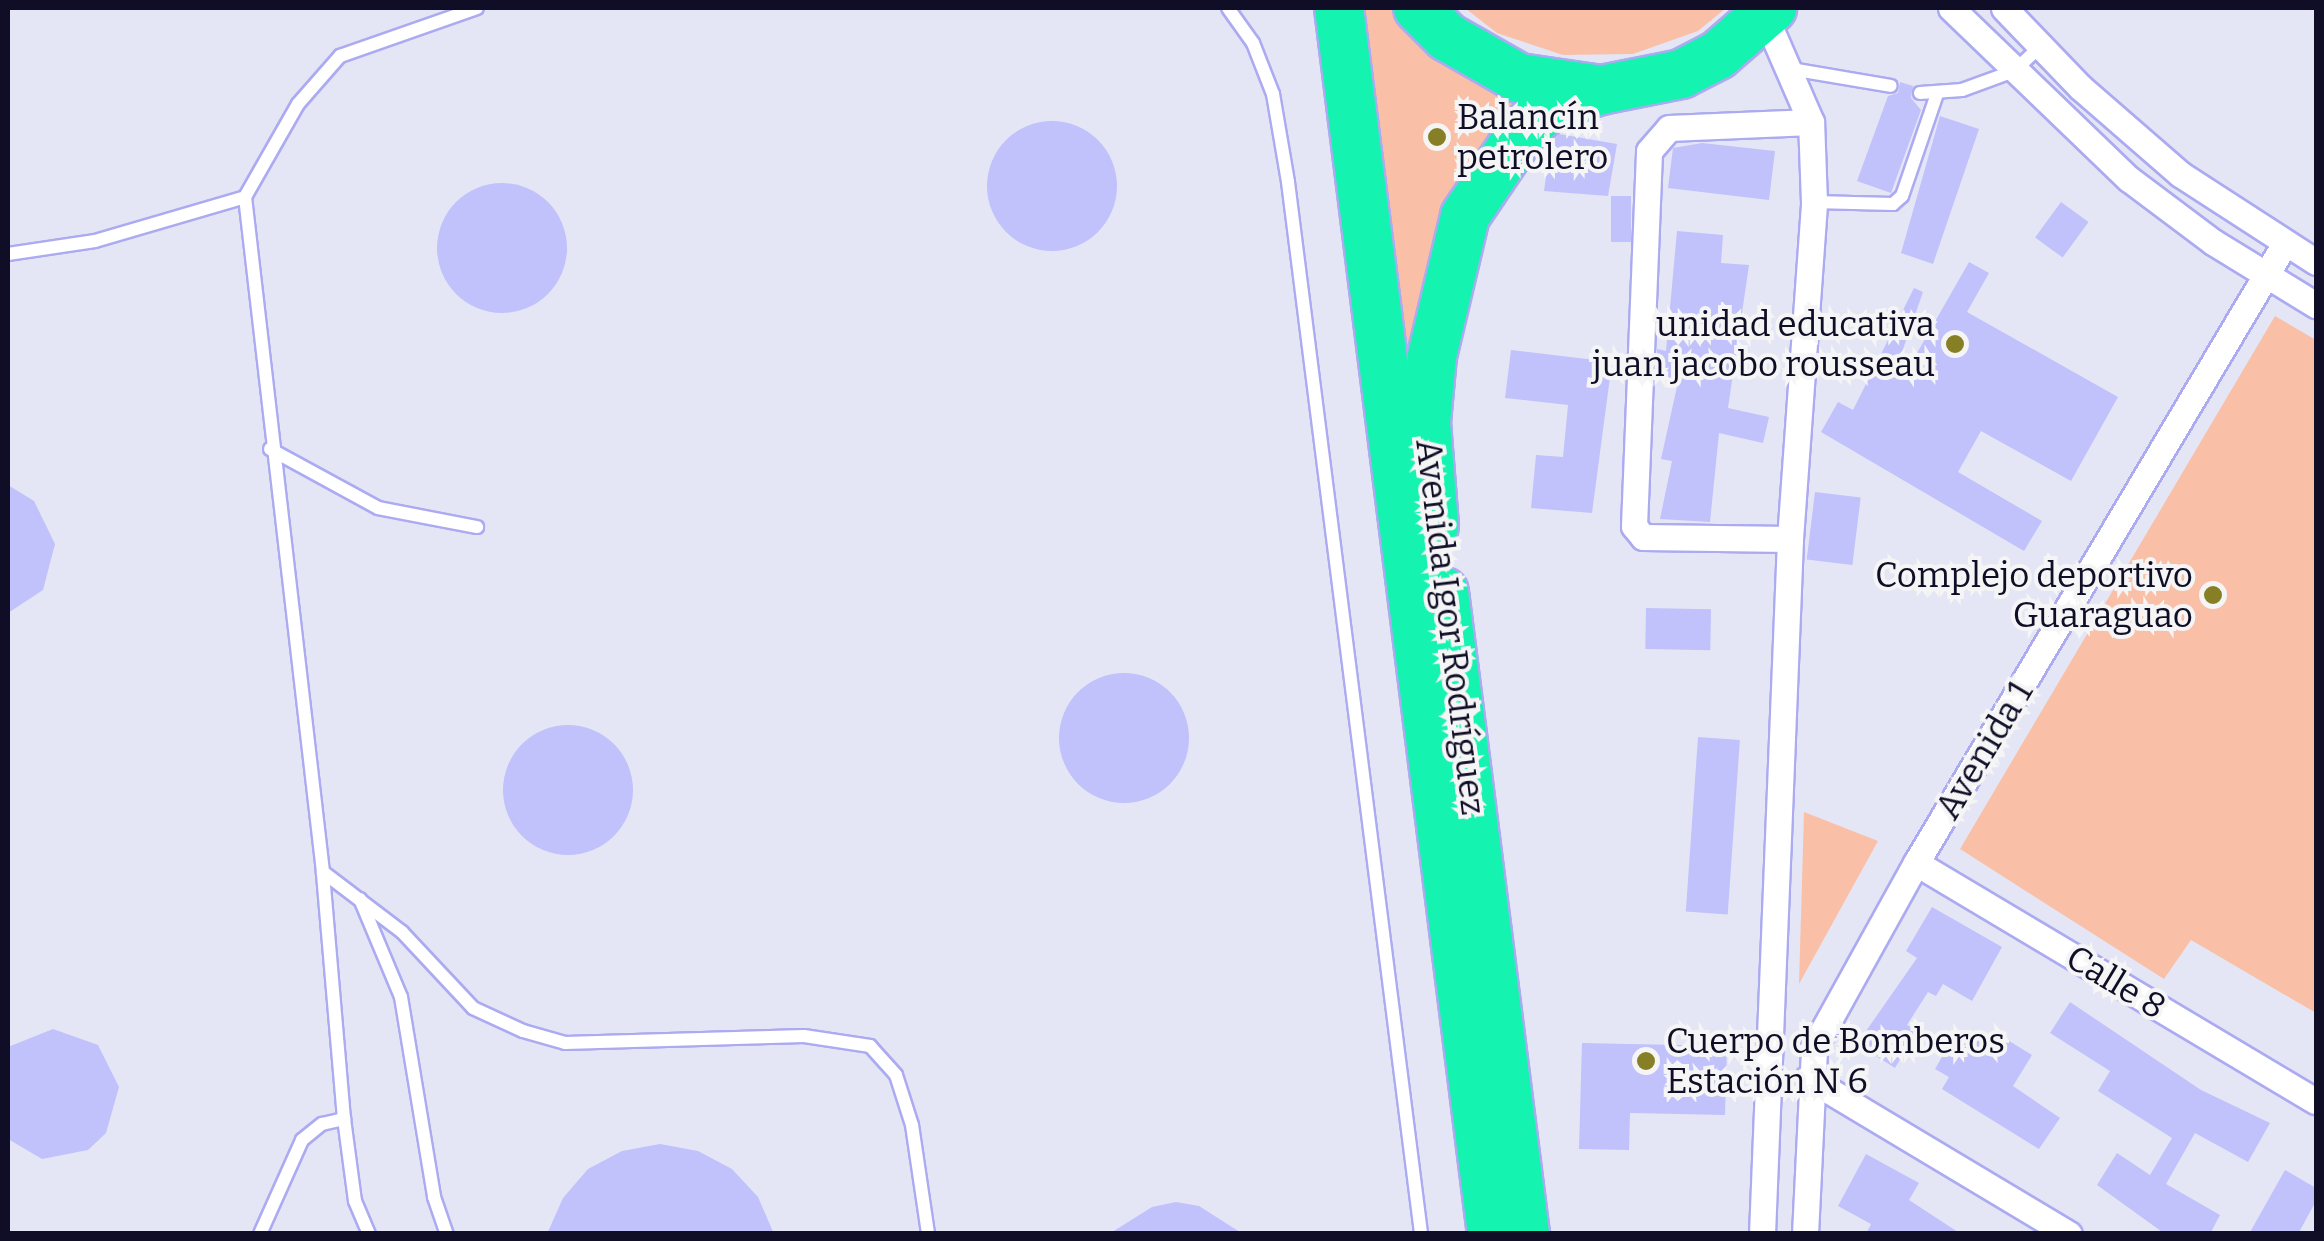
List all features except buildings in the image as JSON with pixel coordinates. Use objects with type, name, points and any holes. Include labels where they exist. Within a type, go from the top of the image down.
[{"type":"highway","points":[[1418,8],[1447,37],[1506,72],[1559,88],[1601,90],[1681,74],[1718,54],[1768,12]]},
{"type":"highway","name":"Avenida Igor Rodríguez","points":[[1341,14],[1492,1234]]},
{"type":"highway","name":"Avenida Igor Rodríguez","points":[[1525,1234],[1426,422],[1432,356],[1466,216],[1524,129],[1550,106],[1601,90]]},
{"type":"street","points":[[1952,8],[2129,179],[2316,305]]},
{"type":"street","points":[[2004,8],[2040,47],[2180,174],[2316,262]]},
{"type":"street","points":[[1762,1234],[1790,540],[1814,202],[1810,122],[1768,12]]},
{"type":"street","points":[[1790,540],[1643,537],[1634,526],[1648,170],[1649,150],[1669,128],[1810,122]]},
{"type":"street","name":"Avenida 1","points":[[1805,1234],[1808,1078],[1814,1047],[1916,863],[2285,243]]},
{"type":"street","name":"Calle 8","points":[[1916,863],[2316,1101]]},
{"type":"street","points":[[1808,1078],[2069,1234]]},
{"type":"lane","points":[[370,1234],[355,1200],[344,1119],[323,872],[270,449],[245,197],[298,104],[340,56],[479,8]]},
{"type":"lane","points":[[1228,8],[1253,43],[1273,94],[1288,182],[1422,1234]]},
{"type":"lane","points":[[1920,93],[1936,94],[2014,71],[2040,47]]},
{"type":"lane","points":[[1791,69],[1891,86]]},
{"type":"lane","points":[[1814,202],[1893,204],[1902,196],[1936,94]]},
{"type":"lane","points":[[9,254],[95,242],[245,197]]},
{"type":"lane","points":[[270,449],[378,508],[477,527]]},
{"type":"lane","points":[[323,872],[359,896],[473,1008],[524,1031],[565,1043],[804,1036],[870,1046],[896,1076],[912,1125],[928,1234]]},
{"type":"lane","points":[[359,896],[401,997],[434,1197],[447,1234]]},
{"type":"lane","points":[[260,1234],[302,1140],[344,1119]]},
{"type":"shaded area","points":[[1361,8],[1409,8],[1526,106],[1413,361],[1394,362]]},
{"type":"shaded area","points":[[1465,8],[1726,8],[1698,31],[1633,54],[1563,55],[1497,33]]},
{"type":"shaded area","name":"Complejo deportivo Guaraguao","points":[[2275,316],[2316,340],[2316,1013],[2191,940],[2164,979],[1960,849]]},
{"type":"shaded area","points":[[1804,812],[1878,841],[1799,984]]},
{"type":"place","name":"Balancín petrolero","points":[[1437,137]]},
{"type":"place","name":"unidad educativa juan jacobo rousseau","points":[[1955,344]]},
{"type":"place","name":"Complejo deportivo Guaraguao","points":[[2213,595]]},
{"type":"place","name":"Cuerpo de Bomberos Estación N 6","points":[[1646,1061]]}]
